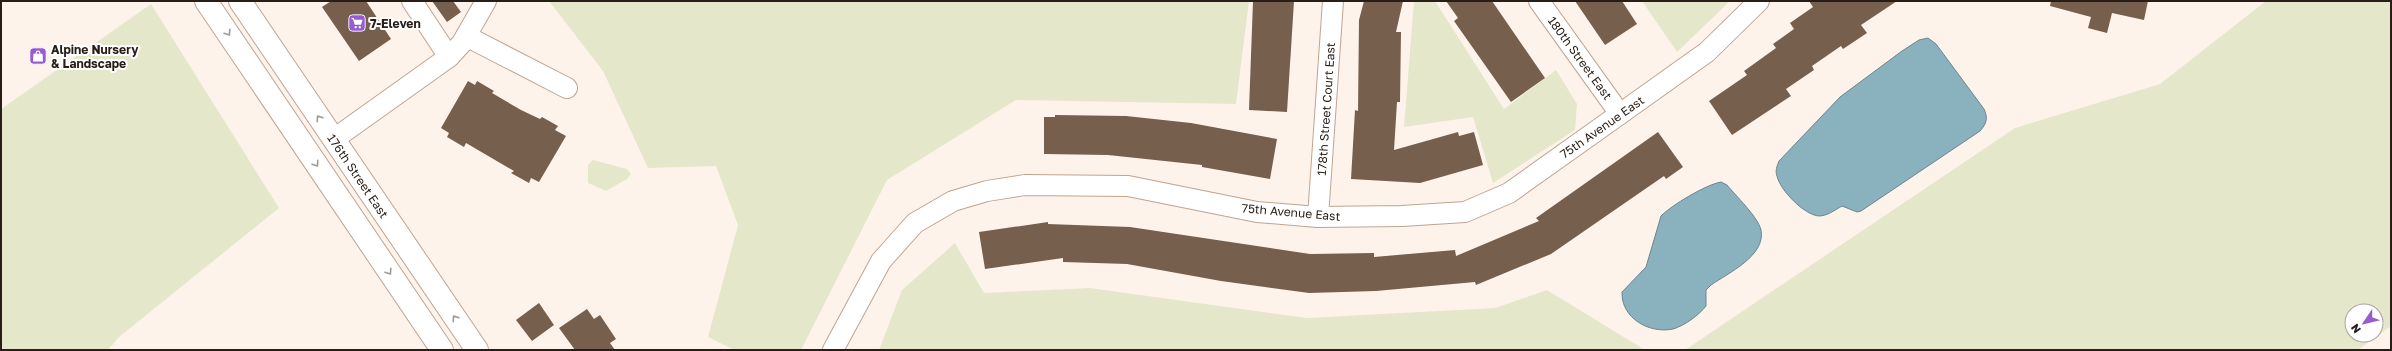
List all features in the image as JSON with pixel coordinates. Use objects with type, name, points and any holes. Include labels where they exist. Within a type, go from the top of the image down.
[{"type":"main road","points":[[206,1],[442,350]]},
{"type":"main road","name":"176th Street East","points":[[240,1],[477,350]]},
{"type":"street","name":"178th Street Court East","points":[[1318,217],[1333,1]]},
{"type":"street","name":"180th Street East","points":[[1540,1],[1620,114]]},
{"type":"street","name":"75th Avenue East","points":[[833,350],[881,261],[915,223],[953,201],[987,191],[1025,185],[1128,186],[1257,212],[1318,217],[1402,216],[1464,212],[1510,193],[1707,52],[1759,1]]},
{"type":"street","points":[[421,4],[449,57]]},
{"type":"street","points":[[334,139],[449,57],[466,36],[480,4]]},
{"type":"street","points":[[466,36],[567,88]]},
{"type":"green space","points":[[549,1],[1249,1],[1236,104],[1016,100],[887,180],[801,350],[734,350],[708,337],[738,225],[716,166],[648,168],[603,71]]},
{"type":"green space","points":[[1414,1],[1435,1],[1504,109],[1556,70],[1577,104],[1575,130],[1493,183],[1473,117],[1404,127]]},
{"type":"green space","points":[[1642,1],[1730,1],[1677,52]]},
{"type":"green space","points":[[2266,1],[2391,1],[2391,326],[2384,331],[2384,303],[2344,303],[2344,343],[2368,343],[2358,350],[1685,350],[2015,128],[2160,84]]},
{"type":"green space","points":[[151,4],[279,208],[119,337],[108,350],[1,350],[1,109]]},
{"type":"green space","points":[[593,160],[627,169],[631,174],[627,179],[606,191],[588,183],[588,165]]},
{"type":"green space","points":[[955,243],[984,293],[1090,288],[1307,318],[1495,308],[1547,290],[1645,350],[879,350],[902,290]]},
{"type":"water","points":[[1928,38],[1936,44],[1984,109],[1986,120],[1980,131],[1861,211],[1857,212],[1842,206],[1828,214],[1819,216],[1813,215],[1800,207],[1788,195],[1779,182],[1776,172],[1779,161],[1840,97],[1902,51],[1919,40]]},
{"type":"water","points":[[1721,182],[1727,185],[1756,219],[1761,230],[1761,239],[1758,248],[1744,263],[1706,290],[1706,306],[1691,320],[1677,328],[1664,330],[1655,329],[1638,322],[1626,309],[1622,292],[1646,267],[1661,216],[1689,196],[1706,187]]},
{"type":"building","name":"7-Eleven","points":[[331,1],[366,1],[391,39],[359,61],[322,7]]},
{"type":"building","name":"7-Eleven","points":[[432,1],[453,1],[461,12],[447,22]]},
{"type":"building","points":[[1253,1],[1294,1],[1287,112],[1249,110]]},
{"type":"building","points":[[1364,1],[1403,1],[1396,32],[1401,32],[1400,102],[1397,102],[1394,150],[1458,132],[1459,136],[1474,132],[1483,165],[1420,183],[1351,179],[1355,110],[1358,111],[1359,20]]},
{"type":"building","points":[[1446,1],[1492,1],[1545,78],[1511,102],[1454,21],[1458,18]]},
{"type":"building","points":[[1575,1],[1622,1],[1637,24],[1605,45]]},
{"type":"building","points":[[1809,1],[1897,1],[1861,25],[1867,33],[1843,49],[1841,46],[1812,66],[1814,70],[1786,89],[1791,96],[1732,135],[1709,101],[1747,75],[1744,71],[1776,48],[1773,44],[1794,29],[1790,23],[1813,7]]},
{"type":"building","points":[[2051,1],[2148,1],[2144,20],[2112,13],[2107,33],[2088,28],[2091,17],[2050,6]]},
{"type":"building","points":[[468,81],[475,85],[477,81],[494,91],[492,93],[521,110],[540,119],[542,117],[558,126],[555,130],[566,136],[539,182],[531,178],[529,183],[511,173],[514,171],[466,143],[464,147],[447,137],[449,133],[441,128]]},
{"type":"building","points":[[1055,115],[1126,116],[1191,123],[1277,139],[1270,179],[1202,167],[1202,165],[1108,155],[1044,154],[1044,117],[1055,117]]},
{"type":"building","points":[[1658,132],[1683,167],[1666,179],[1664,176],[1551,254],[1476,285],[1475,282],[1376,291],[1309,293],[1221,281],[1127,264],[1063,262],[1063,258],[985,269],[979,232],[1048,222],[1048,224],[1130,227],[1310,254],[1374,253],[1374,257],[1455,250],[1456,256],[1539,221],[1536,218]]},
{"type":"building","points":[[539,303],[554,325],[532,341],[516,320]]},
{"type":"building","points":[[587,309],[594,319],[600,315],[616,339],[610,343],[615,350],[575,350],[559,328]]},
{"type":"place","name":"7-Eleven","points":[[357,23]]},
{"type":"place","name":"Alpine Nursery & Landscape","points":[[38,56]]}]
